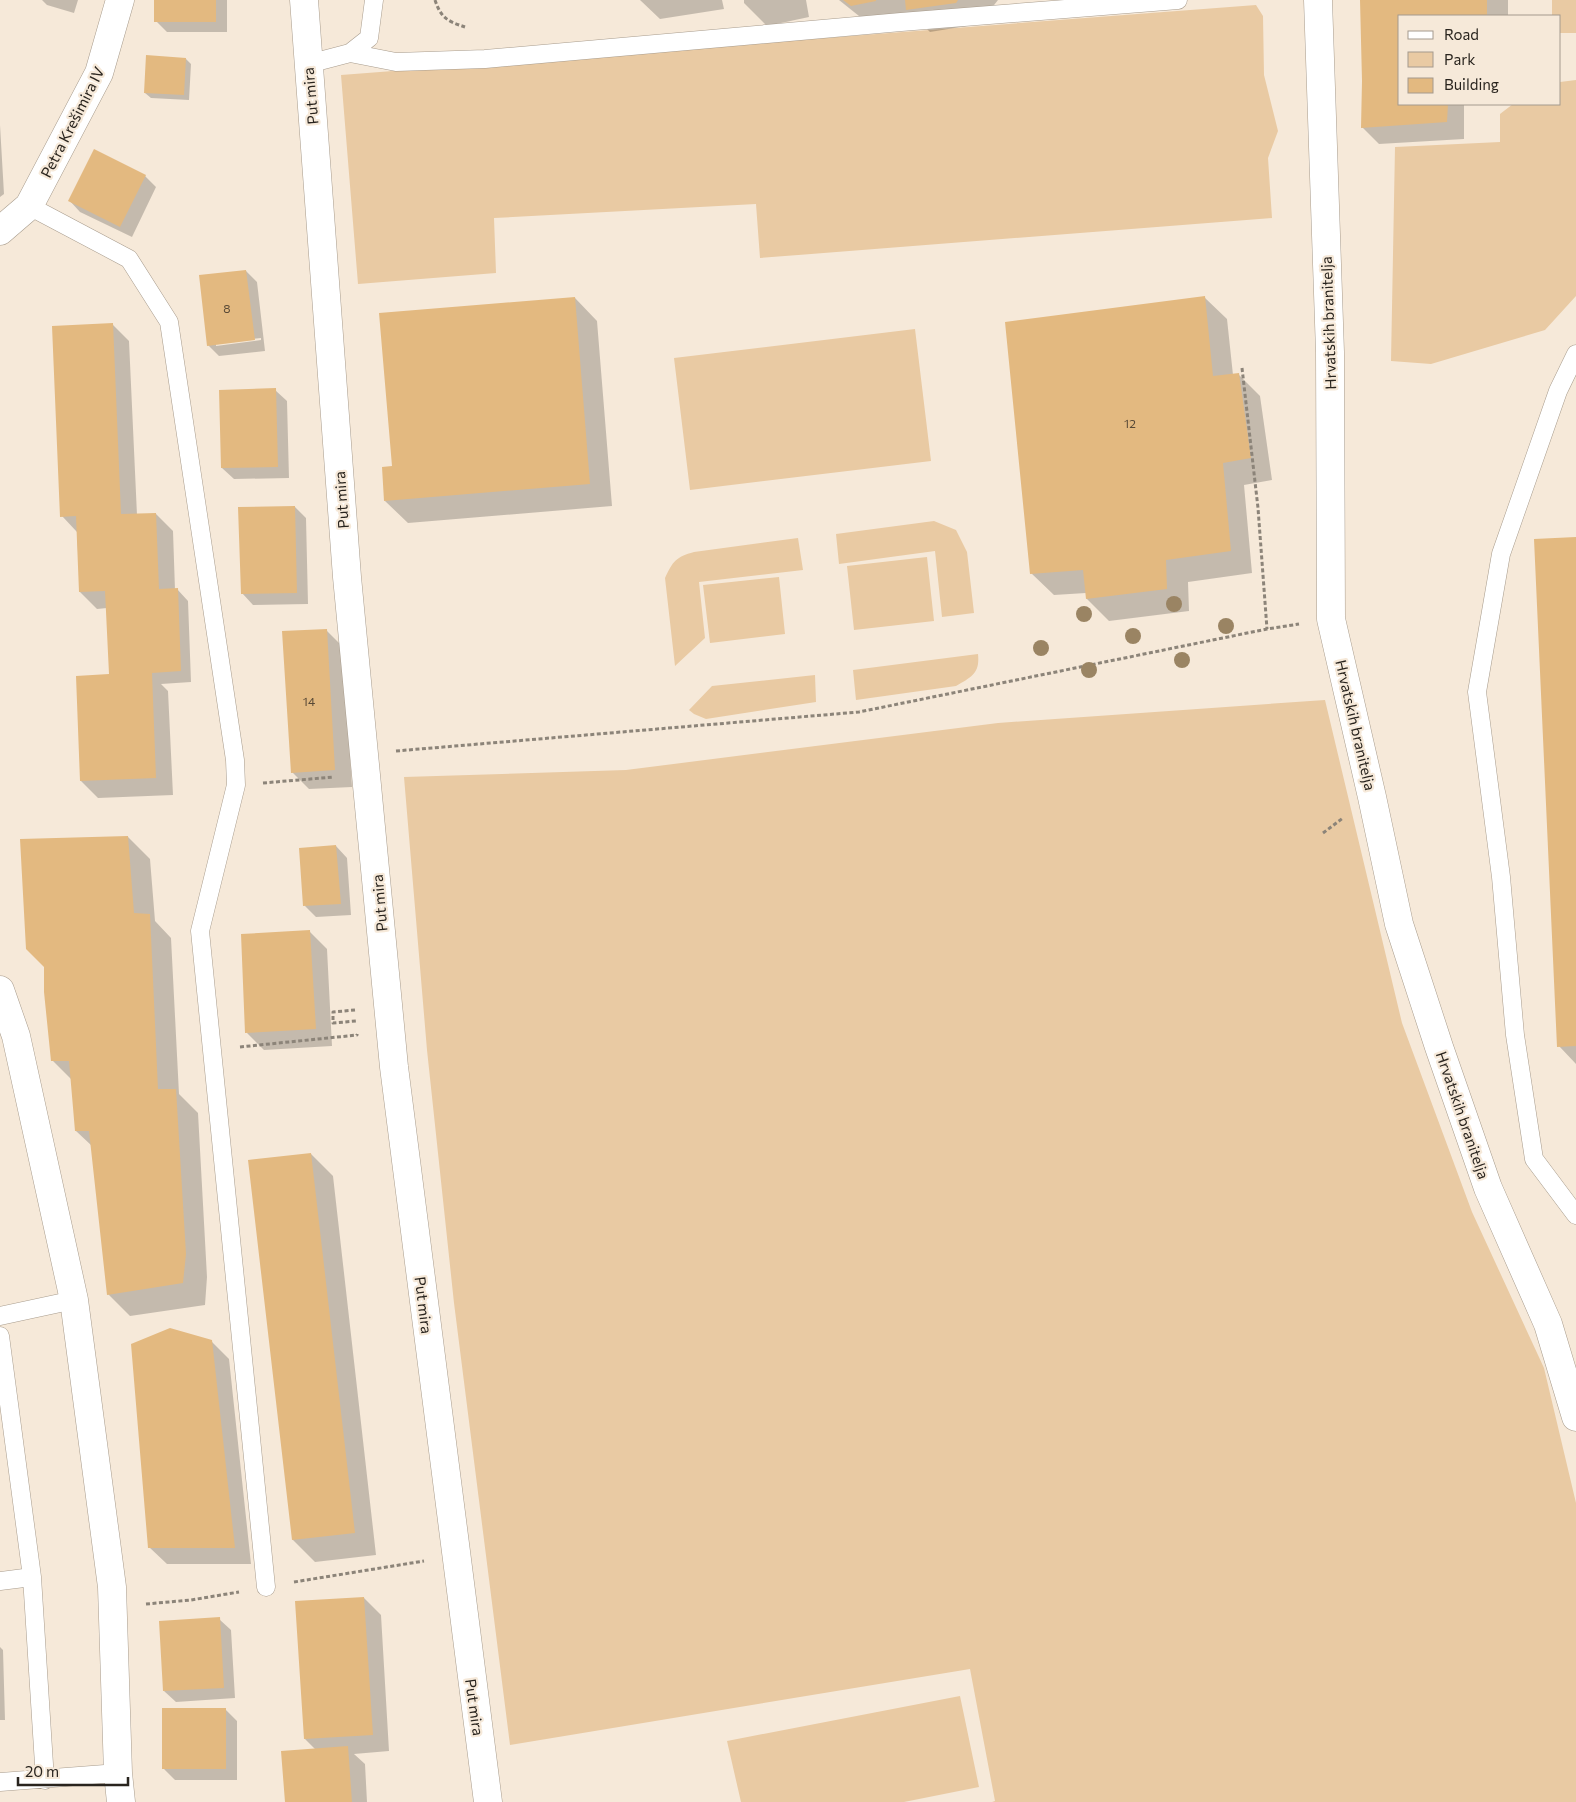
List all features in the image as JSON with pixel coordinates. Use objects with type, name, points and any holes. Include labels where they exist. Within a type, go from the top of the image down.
[{"type":"street","name":"Petra Krešimira IV","points":[[0,232],[29,206],[99,73],[120,0]]},
{"type":"street","name":"Put mira","points":[[304,0],[347,577],[395,1077],[488,1802]]},
{"type":"street","name":"Hrvatskih branitelja","points":[[1318,0],[1330,352],[1331,619],[1372,797],[1398,924],[1488,1188],[1548,1324],[1576,1417]]},
{"type":"street","points":[[0,990],[16,1036],[74,1300],[112,1587],[118,1773],[121,1802]]},
{"type":"lane","points":[[308,64],[350,53],[369,38],[374,0]]},
{"type":"lane","points":[[350,53],[396,62],[485,59],[901,22],[1178,0]]},
{"type":"lane","points":[[29,206],[129,259],[169,322],[235,760],[236,786],[200,931],[266,1587]]},
{"type":"lane","points":[[1576,354],[1558,391],[1501,554],[1477,692],[1501,878],[1515,1035],[1534,1159],[1576,1215]]},
{"type":"lane","points":[[0,1316],[74,1300]]},
{"type":"lane","points":[[0,1336],[32,1577],[45,1780]]},
{"type":"lane","points":[[0,1581],[32,1577]]},
{"type":"lane","points":[[0,1782],[118,1773]]},
{"type":"path","points":[[435,0],[440,12],[449,22],[465,26]]},
{"type":"path","points":[[236,786],[366,764],[859,712],[1267,629],[1258,508],[1242,368]]},
{"type":"path","points":[[212,1050],[357,1035],[356,1021],[333,1023],[333,1012],[388,1007]]},
{"type":"path","points":[[113,1608],[191,1600],[456,1555]]},
{"type":"green space","points":[[1552,0],[1576,0],[1576,33],[1561,33],[1561,15],[1552,15]]},
{"type":"green space","points":[[1256,5],[1263,16],[1264,75],[1278,131],[1268,158],[1272,218],[760,258],[756,204],[494,218],[496,273],[358,284],[341,75]]},
{"type":"green space","points":[[1576,80],[1576,296],[1545,330],[1431,364],[1391,361],[1395,147],[1500,142],[1500,114],[1512,105],[1561,105],[1561,82]]},
{"type":"green space","points":[[915,329],[931,461],[690,490],[674,358]]},
{"type":"green space","points":[[934,521],[956,530],[967,552],[974,613],[942,617],[935,551],[839,564],[836,534]]},
{"type":"green space","points":[[798,538],[803,570],[699,582],[705,638],[675,666],[665,578],[676,560],[694,552]]},
{"type":"green space","points":[[927,557],[934,621],[854,630],[847,566]]},
{"type":"green space","points":[[779,577],[785,634],[710,643],[703,585]]},
{"type":"green space","points":[[978,654],[978,666],[974,674],[956,686],[856,700],[853,670]]},
{"type":"green space","points":[[815,675],[816,702],[706,719],[689,710],[712,686]]},
{"type":"green space","points":[[1325,700],[1402,1023],[1472,1212],[1544,1368],[1576,1503],[1576,1802],[992,1802],[995,1801],[970,1669],[510,1745],[454,1303],[427,1050],[404,777],[626,770],[998,723]]},
{"type":"green space","points":[[960,1696],[979,1787],[904,1802],[741,1802],[727,1741]]},
{"type":"building","points":[[154,0],[216,0],[216,22],[154,22]]},
{"type":"building","points":[[843,0],[876,0],[876,1],[851,6]]},
{"type":"building","points":[[905,0],[958,0],[956,3],[906,10]]},
{"type":"building","points":[[1360,0],[1487,0],[1487,15],[1398,15],[1398,105],[1448,105],[1447,122],[1361,128]]},
{"type":"building","points":[[146,55],[186,58],[184,95],[144,93]]},
{"type":"building","points":[[94,149],[146,175],[120,227],[68,201]]},
{"type":"building","points":[[246,270],[255,340],[207,346],[199,275]]},
{"type":"building","points":[[1205,296],[1213,376],[1239,373],[1251,458],[1223,463],[1231,551],[1166,560],[1167,589],[1086,599],[1083,570],[1030,574],[1005,322]]},
{"type":"building","points":[[575,297],[590,484],[384,501],[382,467],[392,466],[379,313]]},
{"type":"building","points":[[113,323],[121,514],[156,513],[159,589],[178,588],[181,671],[152,673],[156,778],[80,781],[76,676],[109,674],[105,591],[79,592],[76,516],[60,517],[52,326]]},
{"type":"building","points":[[276,388],[278,467],[221,468],[219,390]]},
{"type":"building","points":[[295,506],[297,593],[241,594],[238,507]]},
{"type":"building","points":[[1576,537],[1576,1046],[1557,1047],[1534,539]]},
{"type":"building","points":[[327,629],[335,770],[291,773],[282,631]]},
{"type":"building","points":[[128,836],[134,913],[150,914],[158,1089],[176,1089],[186,1254],[183,1283],[107,1295],[89,1131],[75,1131],[69,1061],[51,1061],[44,992],[44,967],[26,949],[20,839]]},
{"type":"building","points":[[336,845],[341,904],[303,906],[299,848]]},
{"type":"building","points":[[310,930],[316,1029],[245,1033],[241,934]]},
{"type":"building","points":[[311,1153],[355,1533],[292,1540],[248,1160]]},
{"type":"building","points":[[170,1328],[212,1340],[235,1548],[148,1548],[131,1344]]},
{"type":"building","points":[[364,1597],[373,1735],[304,1739],[295,1601]]},
{"type":"building","points":[[220,1617],[224,1688],[163,1691],[159,1621]]},
{"type":"building","points":[[162,1708],[226,1708],[226,1769],[162,1769]]},
{"type":"building","points":[[348,1746],[352,1802],[285,1802],[281,1751]]}]
